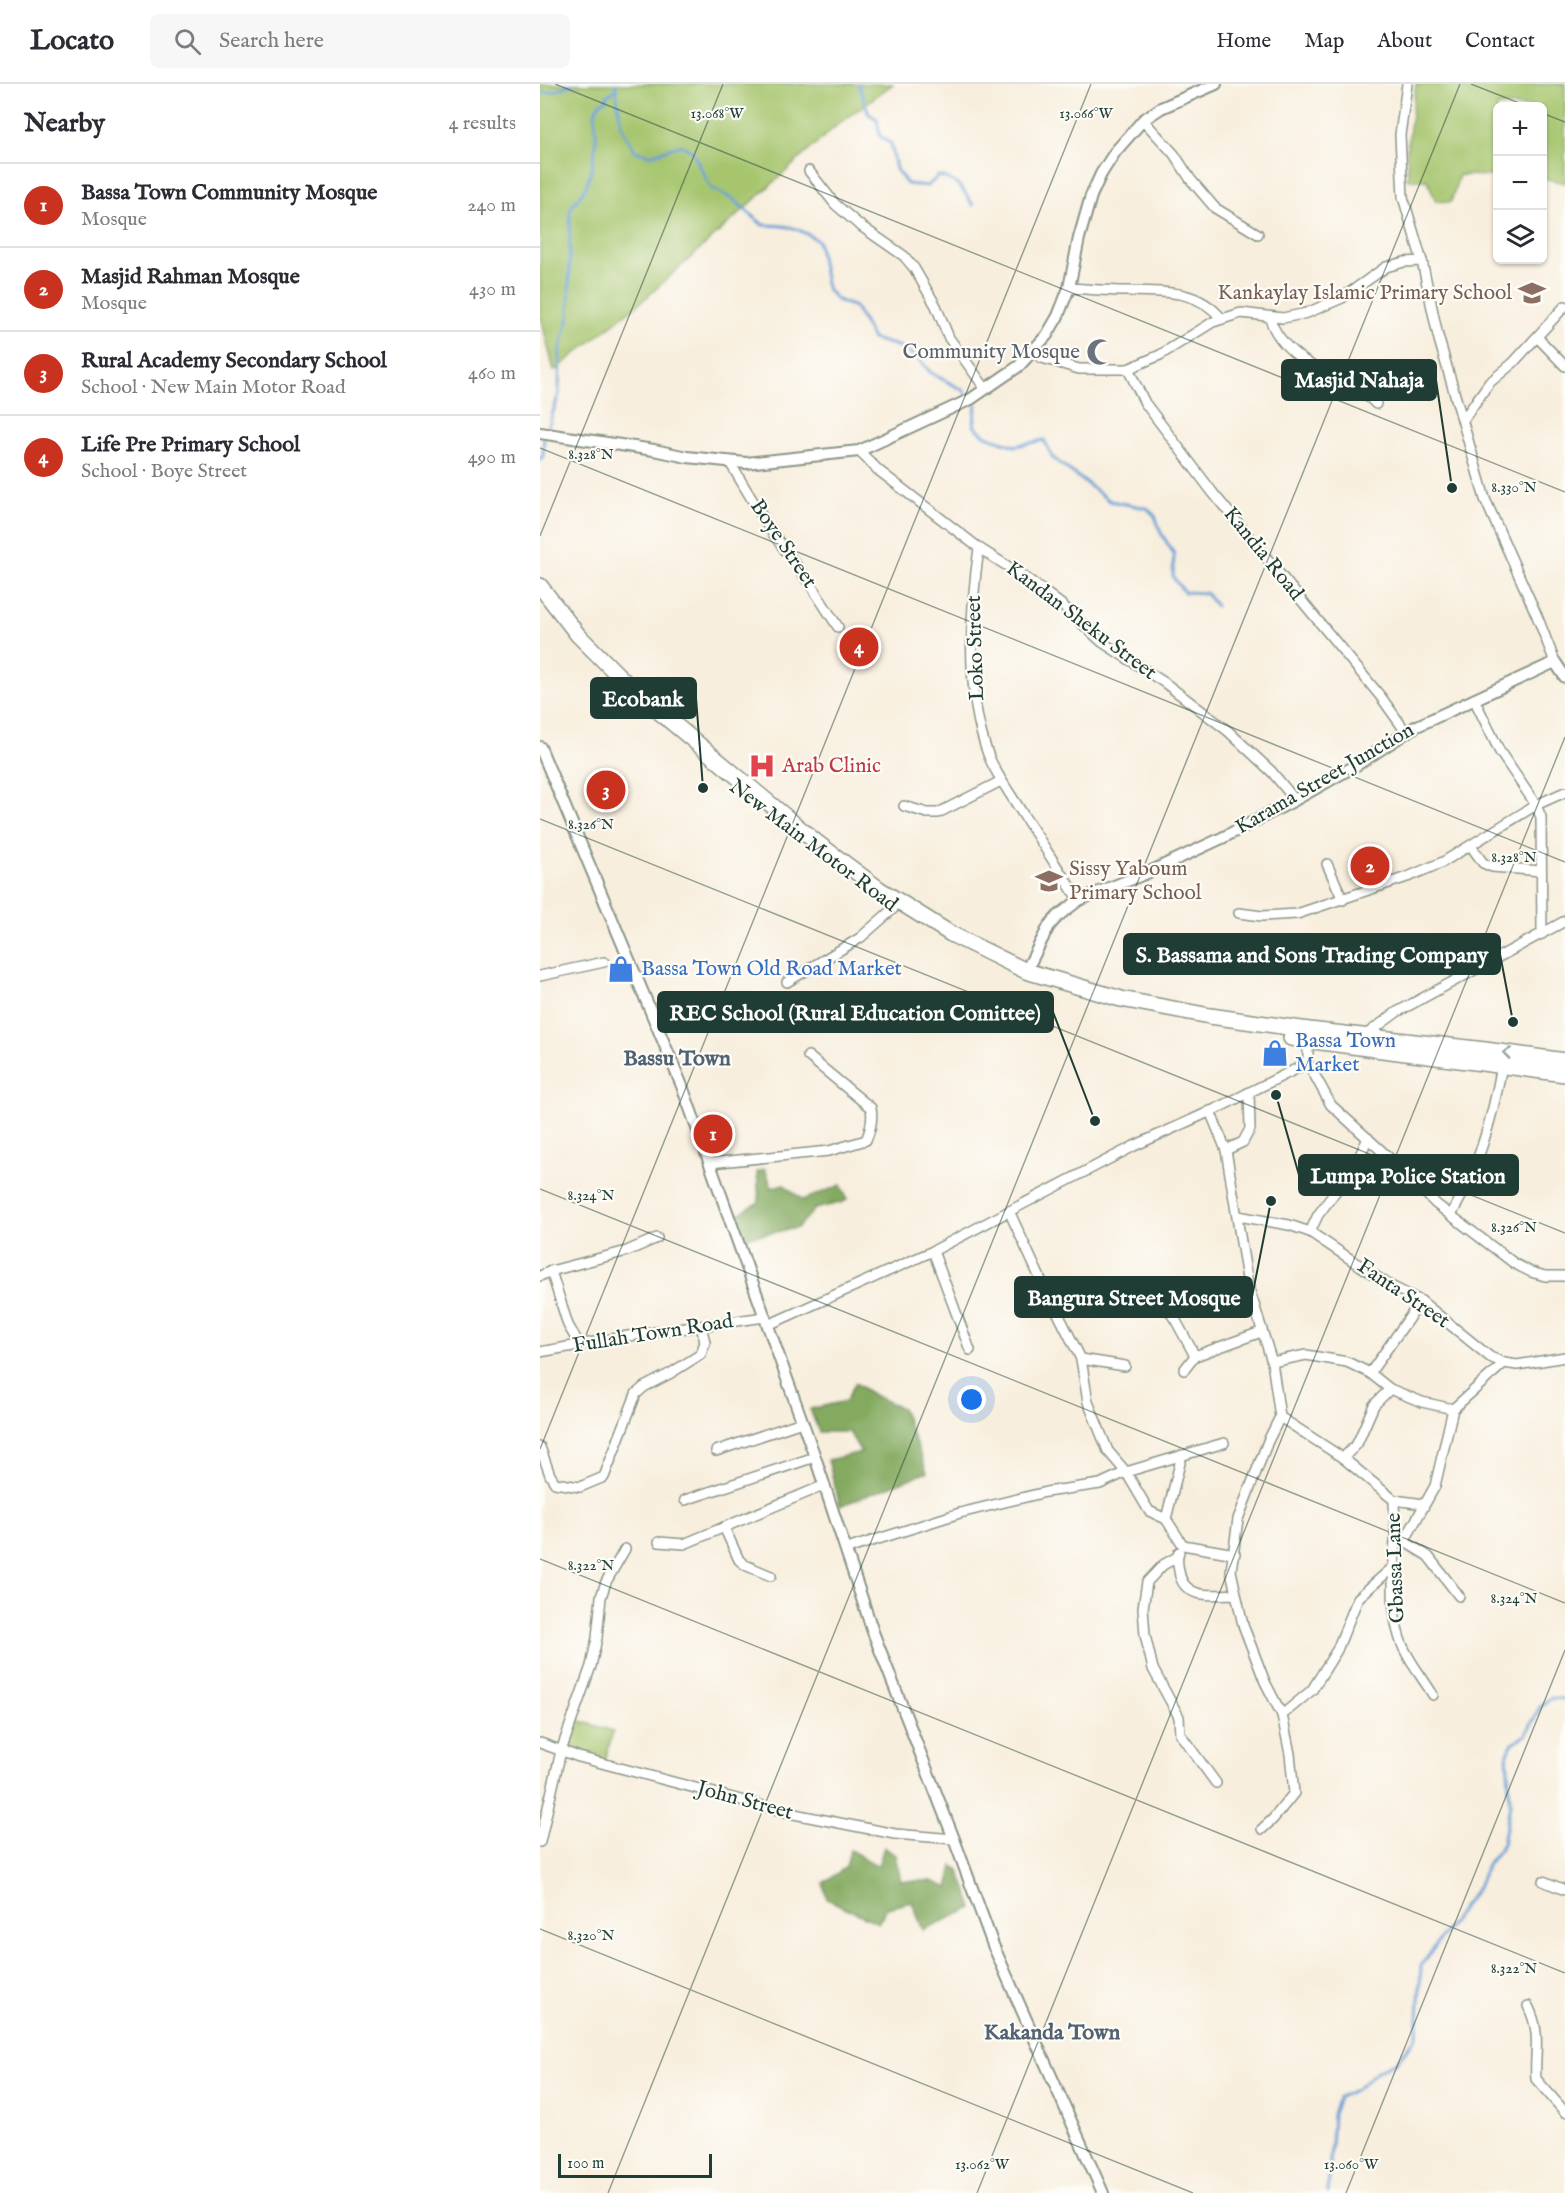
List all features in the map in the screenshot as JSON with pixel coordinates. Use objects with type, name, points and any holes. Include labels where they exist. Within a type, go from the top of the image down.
[{"type":"highway","name":"New Main Motor Road","points":[[540,586],[578,635],[633,690],[816,842],[879,889],[951,934],[1026,971],[1121,999],[1210,1016],[1565,1061]]},
{"type":"highway","name":"New Main Motor Road","points":[[540,600],[572,640],[627,697],[810,849],[893,909],[946,941],[1021,981],[1119,1008],[1308,1041],[1565,1074]]},
{"type":"street","points":[[1407,84],[1400,135],[1403,197],[1422,261],[1438,336],[1485,499],[1555,662],[1565,677]]},
{"type":"street","points":[[540,433],[687,457],[746,463],[859,451],[971,399],[1019,366],[1053,326],[1069,288],[1079,238],[1091,196],[1115,152],[1143,120],[1161,108],[1213,85]]},
{"type":"street","points":[[1143,120],[1174,154],[1191,180],[1215,208],[1258,234]]},
{"type":"street","points":[[809,171],[835,204],[858,224],[904,256],[914,268],[936,306],[949,338],[985,388]]},
{"type":"street","points":[[1033,352],[1042,358],[1079,369],[1128,369],[1160,355],[1222,318],[1242,314],[1283,318],[1307,313],[1342,298],[1386,267],[1404,262],[1422,261]]},
{"type":"street","points":[[1069,288],[1172,292],[1187,295],[1213,307],[1222,318]]},
{"type":"street","points":[[1463,420],[1489,383],[1538,338],[1565,306]]},
{"type":"street","points":[[1270,318],[1273,330],[1298,355],[1319,370],[1364,394],[1376,404]]},
{"type":"street","points":[[1538,338],[1565,366]]},
{"type":"street","name":"Kandia Road","points":[[1128,369],[1145,403],[1213,493],[1406,732]]},
{"type":"street","name":"Kandan Sheku Street","points":[[859,451],[878,470],[979,548],[1029,580],[1062,605],[1102,642],[1166,683],[1228,731],[1272,771],[1295,800]]},
{"type":"street","name":"Boye Street","points":[[729,461],[769,528],[838,627]]},
{"type":"street","name":"Loko Street","points":[[979,548],[973,589],[973,680],[978,718],[989,755],[1001,781],[1079,900]]},
{"type":"street","name":"Karama Street Junction","points":[[1026,971],[1049,926],[1079,900],[1201,848],[1295,800],[1355,766],[1406,732],[1555,662]]},
{"type":"street","points":[[1474,699],[1500,752],[1536,805],[1541,817],[1542,934]]},
{"type":"street","points":[[540,747],[682,1086],[825,1485],[873,1632],[993,1945],[1103,2193]]},
{"type":"street","points":[[904,806],[927,813],[938,813],[1001,781]]},
{"type":"street","points":[[1239,913],[1262,916],[1297,914],[1344,900],[1443,862],[1536,805],[1565,792]]},
{"type":"street","points":[[1472,846],[1483,863],[1492,867],[1541,871]]},
{"type":"street","points":[[1328,864],[1344,900]]},
{"type":"street","points":[[787,982],[860,938],[893,909]]},
{"type":"street","points":[[1363,1036],[1397,1012],[1565,921]]},
{"type":"street","points":[[540,976],[603,962]]},
{"type":"street","points":[[1308,1041],[1308,1063],[1331,1105],[1407,1174],[1436,1204],[1515,1264],[1545,1276],[1565,1276]]},
{"type":"street","points":[[710,1163],[829,1150],[866,1140],[870,1131],[871,1108],[808,1056]]},
{"type":"street","name":"Fullah Town Road","points":[[540,1352],[701,1326],[767,1321],[933,1251],[1134,1146],[1308,1063]]},
{"type":"street","points":[[1451,1215],[1463,1195],[1482,1151],[1502,1065]]},
{"type":"street","points":[[1226,1150],[1243,1142],[1250,1129],[1249,1092]]},
{"type":"street","points":[[1210,1111],[1226,1150],[1248,1285],[1272,1362],[1281,1417],[1268,1441],[1238,1520],[1231,1571],[1243,1625],[1261,1673],[1282,1715],[1290,1754],[1294,1793],[1273,1820],[1262,1829]]},
{"type":"street","points":[[1310,1232],[1318,1215],[1356,1164],[1368,1138]]},
{"type":"street","points":[[1009,1212],[1081,1359],[1088,1402],[1108,1450],[1126,1472],[1149,1511],[1166,1519],[1183,1545],[1235,1554]]},
{"type":"street","name":"Fanta Street","points":[[1238,1216],[1289,1225],[1310,1232],[1389,1284],[1421,1301],[1490,1357],[1504,1363]]},
{"type":"street","points":[[540,1276],[627,1251],[657,1238]]},
{"type":"street","points":[[933,1251],[970,1350]]},
{"type":"street","points":[[551,1271],[568,1325],[579,1344]]},
{"type":"street","points":[[1162,1300],[1195,1356]]},
{"type":"street","points":[[1370,1373],[1421,1301]]},
{"type":"street","points":[[540,1447],[549,1475],[555,1483],[580,1487],[604,1477],[636,1394],[701,1354],[705,1342],[701,1326]]},
{"type":"street","points":[[1184,1370],[1195,1356],[1261,1332]]},
{"type":"street","points":[[1272,1362],[1306,1355],[1347,1362],[1370,1373],[1390,1389],[1422,1402],[1454,1409]]},
{"type":"street","points":[[1459,1596],[1428,1556],[1400,1539],[1434,1486],[1454,1409],[1504,1363],[1517,1365],[1565,1357]]},
{"type":"street","points":[[1081,1359],[1125,1366]]},
{"type":"street","points":[[1343,1458],[1357,1444],[1374,1405],[1390,1389]]},
{"type":"street","name":"Gbassa Lane","points":[[1281,1417],[1343,1458],[1394,1500],[1400,1539],[1392,1568],[1400,1638],[1410,1661],[1433,1695]]},
{"type":"street","points":[[716,1451],[802,1422]]},
{"type":"street","points":[[847,1549],[960,1513],[1046,1492],[1100,1484],[1126,1472],[1224,1443]]},
{"type":"street","points":[[1166,1519],[1182,1455]]},
{"type":"street","points":[[685,1500],[815,1457]]},
{"type":"street","points":[[659,1542],[684,1544],[825,1485]]},
{"type":"street","points":[[1394,1500],[1424,1504]]},
{"type":"street","points":[[724,1527],[739,1560],[771,1576]]},
{"type":"street","points":[[1183,1545],[1177,1557],[1162,1565],[1147,1582],[1143,1608],[1145,1635],[1153,1669],[1179,1717],[1180,1734],[1216,1783]]},
{"type":"street","points":[[540,1842],[561,1751],[591,1666],[597,1638],[601,1597],[606,1582],[625,1549]]},
{"type":"street","points":[[1177,1557],[1182,1584],[1186,1588],[1206,1596],[1235,1594]]},
{"type":"street","points":[[1282,1715],[1312,1690],[1337,1650],[1358,1598],[1392,1568]]},
{"type":"street","name":"John Street","points":[[540,1743],[561,1751],[789,1813],[895,1834],[954,1839]]},
{"type":"street","points":[[1544,1881],[1565,1890]]},
{"type":"street","points":[[1528,2006],[1533,2016],[1538,2041],[1536,2079],[1565,2112]]},
{"type":"green space","points":[[540,84],[893,84],[837,125],[647,297],[554,371],[540,314]]},
{"type":"green space","points":[[1416,84],[1565,84],[1565,183],[1547,179],[1547,102],[1493,102],[1493,176],[1459,175],[1451,202],[1436,201],[1427,180],[1408,180],[1407,150]]},
{"type":"green space","points":[[765,1169],[772,1188],[783,1184],[803,1200],[841,1185],[847,1199],[815,1209],[797,1228],[742,1238],[735,1216],[759,1202],[757,1172]]},
{"type":"green space","points":[[855,1383],[875,1396],[902,1408],[927,1472],[840,1506],[828,1460],[861,1452],[849,1432],[819,1432],[810,1409],[846,1401]]},
{"type":"green space","points":[[577,1720],[613,1731],[605,1761],[570,1749]]},
{"type":"green space","points":[[884,1847],[895,1855],[901,1881],[932,1881],[948,1888],[953,1866],[959,1870],[973,1908],[923,1930],[912,1902],[887,1908],[878,1923],[827,1899],[823,1883],[846,1867],[850,1850],[878,1866]]},
{"type":"waterway","points":[[540,92],[552,92],[573,84]]},
{"type":"waterway","points":[[548,427],[559,394],[560,349],[569,317],[570,211],[584,191],[591,170],[596,137],[597,106],[616,89],[616,84]]},
{"type":"waterway","points":[[858,84],[869,114],[877,119],[880,136],[891,144],[896,169],[907,184],[928,186],[938,176],[945,178],[959,186],[973,205]]},
{"type":"waterway","points":[[616,89],[621,126],[635,151],[650,155],[681,145],[692,151],[711,188],[733,199],[763,225],[792,228],[818,241],[827,289],[837,300],[855,307],[873,339],[901,347],[918,358],[931,373],[963,390],[969,397]]},
{"type":"waterway","points":[[974,401],[976,404],[974,426],[986,436],[1015,446],[1044,440],[1053,458],[1110,501],[1147,508],[1155,516],[1161,533],[1174,554],[1173,577],[1184,592],[1206,593],[1216,606]]},
{"type":"waterway","points":[[540,459],[543,456],[544,436]]},
{"type":"waterway","points":[[1328,2193],[1333,2114],[1339,2097],[1357,2089],[1377,2071],[1396,2062],[1417,2036],[1421,1966],[1479,1885],[1487,1865],[1503,1844],[1510,1804],[1507,1753],[1513,1743],[1526,1735],[1540,1707],[1551,1698],[1565,1699]]},
{"type":"place","name":"Kankaylay Islamic Primary School","points":[[1532,293]]},
{"type":"place","name":"Community Mosque","points":[[1100,352]]},
{"type":"place","name":"Masjid Nahaja","points":[[1452,488]]},
{"type":"place","name":"Life Pre Primary School","points":[[859,647]]},
{"type":"place","name":"Arab Clinic","points":[[762,766]]},
{"type":"place","name":"Ecobank","points":[[703,788]]},
{"type":"place","name":"Rural Academy Secondary School","points":[[606,790]]},
{"type":"place","name":"Masjid Rahman Mosque","points":[[1370,866]]},
{"type":"place","name":"Sissy Yaboum Primary School","points":[[1049,881]]},
{"type":"place","name":"Bassa Town Old Road Market","points":[[621,969]]},
{"type":"place","name":"S. Bassama and Sons Trading Company","points":[[1513,1022]]},
{"type":"place","name":"Bassa Town Market","points":[[1275,1053]]},
{"type":"place","name":"Lumpa Police Station","points":[[1276,1095]]},
{"type":"place","name":"REC School (Rural Education Comittee)","points":[[1095,1121]]},
{"type":"place","name":"Bassa Town Community Mosque","points":[[713,1134]]},
{"type":"place","name":"Bangura Street Mosque","points":[[1271,1201]]},
{"type":"district","name":"Bassu Town","points":[[677,1059]]},
{"type":"district","name":"Kakanda Town","points":[[1052,2033]]}]
